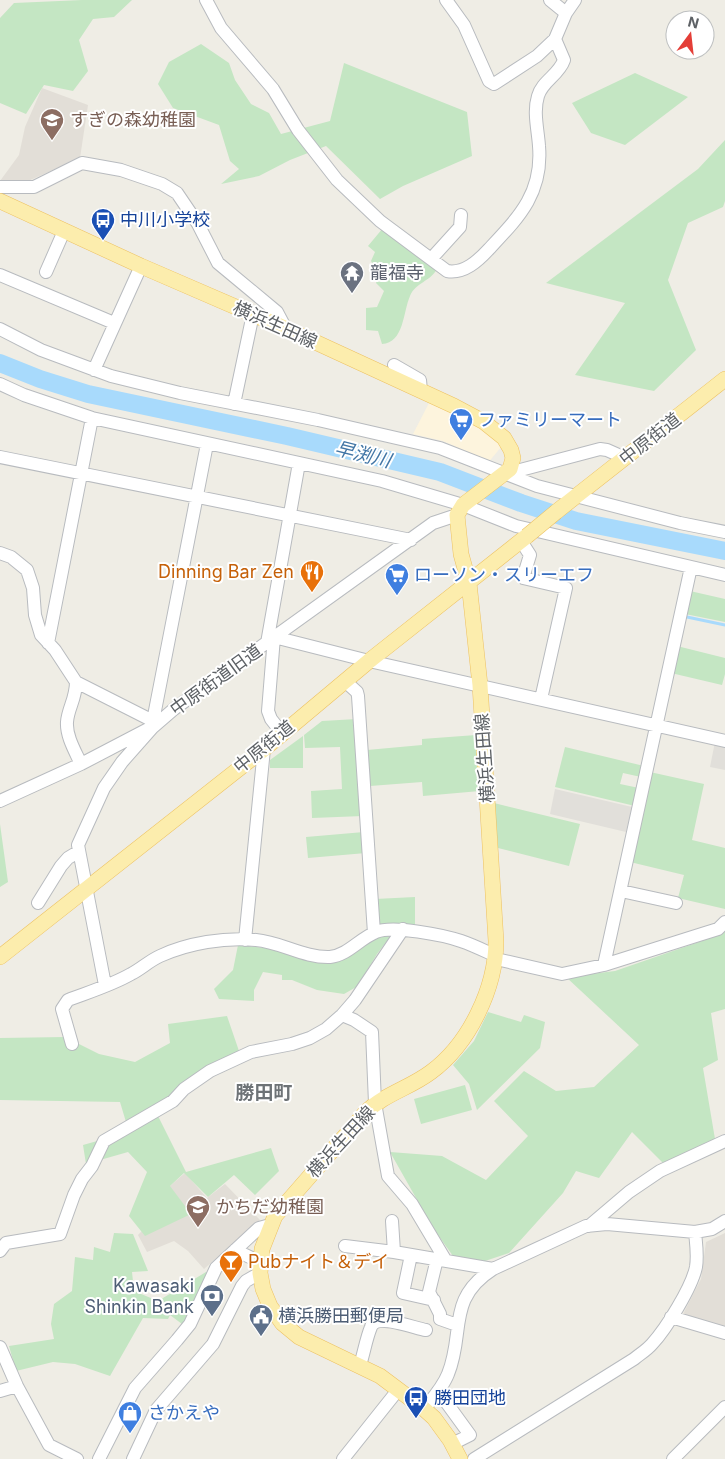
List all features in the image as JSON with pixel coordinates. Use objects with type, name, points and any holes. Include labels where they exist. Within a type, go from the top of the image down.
[{"type":"main road","name":"横浜生田線","points":[[0,201],[141,266],[286,329],[484,422],[504,438],[511,450],[512,465],[503,475]]},
{"type":"main road","name":"中原街道","points":[[0,957],[86,887],[264,749],[370,661],[575,497],[725,380]]},
{"type":"main road","points":[[463,507],[503,475]]},
{"type":"main road","name":"横浜生田線","points":[[460,1459],[434,1418],[424,1409],[380,1376],[299,1337],[282,1323],[266,1298],[260,1268],[262,1249],[270,1226],[282,1207],[375,1103],[430,1073],[460,1044],[483,1001],[493,973],[496,957],[480,685],[469,583],[461,554],[463,507]]},
{"type":"street","points":[[206,0],[221,28],[273,89],[298,130],[337,180],[380,221],[447,271],[454,272],[472,265],[488,250],[517,218],[532,197],[539,149],[535,107],[541,88],[558,72],[564,60],[555,39]]},
{"type":"street","points":[[446,0],[464,25],[489,81],[494,84],[537,56],[555,39],[566,13],[575,0]]},
{"type":"street","points":[[550,0],[566,13]]},
{"type":"street","points":[[0,187],[34,187],[82,163],[121,170],[162,184],[177,193],[198,224],[218,263],[278,312],[286,329]]},
{"type":"street","points":[[431,259],[460,227],[461,215]]},
{"type":"street","points":[[46,272],[64,231]]},
{"type":"street","points":[[94,370],[141,266]]},
{"type":"street","points":[[0,275],[114,323]]},
{"type":"street","points":[[234,404],[253,314]]},
{"type":"street","points":[[0,330],[41,350],[111,376],[154,387],[318,420],[440,448],[503,475],[575,497],[725,532]]},
{"type":"street","points":[[394,365],[420,380],[421,391]]},
{"type":"street","points":[[0,384],[24,395],[92,418],[382,481],[516,526],[725,575]]},
{"type":"street","points":[[48,643],[92,418]]},
{"type":"street","points":[[154,724],[208,444]]},
{"type":"street","points":[[503,475],[600,449],[625,458]]},
{"type":"street","points":[[0,457],[412,540]]},
{"type":"street","points":[[282,733],[271,719],[268,711],[270,640],[299,463]]},
{"type":"street","name":"中原街道旧道","points":[[78,852],[79,840],[104,788],[122,762],[154,724],[412,540],[433,523],[463,507]]},
{"type":"street","points":[[524,538],[530,556],[523,578],[566,588],[541,699]]},
{"type":"street","points":[[0,553],[11,557],[28,570],[33,588],[35,615],[40,635],[55,650],[76,682],[154,724]]},
{"type":"street","points":[[604,965],[691,567]]},
{"type":"street","points":[[270,640],[480,685],[725,741]]},
{"type":"street","points":[[76,682],[74,700],[67,722],[70,743],[81,764]]},
{"type":"street","points":[[346,682],[357,692],[358,696],[374,932]]},
{"type":"street","points":[[0,801],[81,764],[154,724]]},
{"type":"street","points":[[245,940],[264,749]]},
{"type":"street","points":[[38,903],[61,866],[68,858],[78,852],[105,985]]},
{"type":"street","points":[[620,891],[676,903]]},
{"type":"street","points":[[72,1044],[62,1008],[68,1000],[132,974],[145,964],[162,956],[198,944],[224,940],[255,940],[308,954],[329,957],[344,953],[374,932],[385,929],[403,929],[460,940],[496,957],[562,974],[604,965],[718,929],[725,922]]},
{"type":"street","points":[[0,1251],[6,1243],[60,1234],[74,1195],[82,1179],[92,1166],[104,1141],[173,1101],[184,1089],[210,1071],[251,1052],[292,1044],[310,1038],[342,1016],[366,985],[403,929]]},
{"type":"street","points":[[342,1016],[354,1020],[372,1032],[375,1103],[388,1176],[412,1204],[441,1260],[429,1292],[440,1314],[440,1319],[457,1325]]},
{"type":"street","points":[[424,1409],[448,1375],[462,1305],[470,1289],[482,1276],[493,1269],[589,1226],[629,1192],[660,1171],[725,1141]]},
{"type":"street","points":[[392,1220],[394,1252]]},
{"type":"street","points":[[589,1226],[607,1224],[694,1232],[712,1229],[725,1221]]},
{"type":"street","points":[[99,1459],[135,1388],[190,1324],[216,1268],[259,1228],[270,1226]]},
{"type":"street","points":[[474,1459],[634,1359],[652,1344],[690,1285],[696,1267],[697,1254],[694,1232]]},
{"type":"street","points":[[345,1246],[394,1252],[493,1269]]},
{"type":"street","points":[[133,1459],[156,1410],[213,1344],[242,1286],[260,1268],[235,1250]]},
{"type":"street","points":[[411,1255],[403,1292],[434,1300]]},
{"type":"street","points":[[671,1317],[725,1333]]},
{"type":"street","points":[[360,1365],[371,1324],[384,1320],[426,1330]]},
{"type":"street","points":[[0,1347],[17,1386],[49,1444],[67,1457]]},
{"type":"street","points":[[0,1391],[17,1386]]},
{"type":"street","points":[[343,1459],[398,1390]]},
{"type":"street","points":[[438,1391],[470,1435],[452,1444]]},
{"type":"street","points":[[673,1459],[725,1407]]},
{"type":"shaded area","name":"すぎの森幼稚園","points":[[42,88],[88,105],[80,158],[28,181],[0,181],[19,155],[25,127]]},
{"type":"shaded area","points":[[430,401],[476,423],[502,446],[487,464],[475,455],[443,441],[413,434]]},
{"type":"shaded area","points":[[715,742],[725,745],[725,770],[710,767]]},
{"type":"shaded area","points":[[555,789],[632,807],[626,832],[550,814]]},
{"type":"shaded area","name":"かちだ幼稚園","points":[[185,1173],[207,1198],[225,1184],[260,1220],[204,1269],[188,1251],[174,1241],[147,1252],[138,1235],[167,1205],[170,1186]]},
{"type":"shaded area","points":[[725,1233],[725,1328],[682,1316],[701,1279],[706,1242]]},
{"type":"green space","points":[[132,0],[114,17],[93,19],[79,40],[88,71],[73,91],[44,85],[26,114],[0,103],[0,18],[14,3]]},
{"type":"green space","points":[[201,44],[229,63],[235,80],[251,104],[269,113],[281,134],[330,121],[344,63],[467,112],[472,156],[403,186],[380,199],[326,146],[290,160],[259,176],[221,184],[239,169],[230,161],[219,125],[173,108],[158,84],[169,62]]},
{"type":"green space","points":[[635,73],[688,97],[625,145],[591,133],[572,103]]},
{"type":"green space","points":[[725,140],[725,201],[723,207],[688,223],[668,280],[696,350],[654,391],[575,375],[625,303],[546,283],[698,169]]},
{"type":"green space","points":[[383,228],[437,269],[410,296],[399,333],[389,342],[382,344],[378,331],[366,330],[366,308],[377,307],[384,291],[376,283],[379,275],[371,261],[375,252],[368,246]]},
{"type":"green space","points":[[690,591],[725,599],[725,622],[685,614]]},
{"type":"green space","points":[[677,646],[725,658],[725,674],[722,685],[671,673]]},
{"type":"green space","points":[[357,719],[363,816],[312,818],[311,791],[342,789],[340,747],[305,748],[304,735],[322,721]]},
{"type":"green space","points":[[476,735],[480,791],[423,796],[422,782],[370,786],[367,750],[422,745],[422,739]]},
{"type":"green space","points":[[303,736],[303,768],[270,768],[270,760]]},
{"type":"green space","points":[[565,747],[644,766],[641,777],[623,773],[620,784],[639,788],[635,806],[555,787]]},
{"type":"green space","points":[[650,772],[704,784],[692,840],[725,848],[725,909],[678,898],[684,875],[630,862]]},
{"type":"green space","points":[[494,803],[580,824],[569,866],[498,848]]},
{"type":"green space","points":[[0,824],[8,882],[0,887]]},
{"type":"green space","points":[[364,832],[366,853],[308,858],[306,837]]},
{"type":"green space","points":[[415,897],[415,927],[378,927],[375,899]]},
{"type":"green space","points":[[725,931],[725,1009],[711,1013],[718,1060],[703,1068],[715,1139],[666,1166],[632,1132],[599,1178],[576,1171],[563,1193],[509,1253],[479,1263],[453,1256],[433,1228],[390,1152],[442,1156],[486,1180],[528,1136],[494,1101],[524,1071],[556,1091],[594,1087],[639,1045],[566,977],[615,971],[722,934]]},
{"type":"green space","points":[[393,933],[377,954],[358,986],[344,994],[317,990],[292,980],[282,980],[282,975],[263,972],[254,990],[254,1001],[219,999],[214,989],[233,970],[238,945],[282,950],[310,958],[380,935]]},
{"type":"green space","points":[[488,1012],[521,1022],[524,1015],[545,1022],[540,1048],[477,1110],[469,1084],[453,1065],[474,1041]]},
{"type":"green space","points":[[227,1016],[239,1051],[196,1075],[154,1108],[186,1172],[271,1148],[279,1171],[255,1195],[234,1175],[208,1197],[184,1173],[170,1186],[191,1214],[145,1236],[129,1216],[147,1172],[128,1152],[86,1164],[83,1145],[129,1132],[120,1102],[0,1100],[0,1038],[65,1037],[99,1054],[135,1062],[170,1043],[168,1024]]},
{"type":"green space","points":[[465,1085],[472,1110],[421,1124],[414,1099]]},
{"type":"green space","points":[[114,1233],[133,1234],[148,1271],[132,1272],[134,1291],[158,1301],[206,1272],[211,1275],[186,1327],[170,1315],[168,1319],[143,1318],[110,1376],[75,1364],[53,1362],[16,1371],[9,1346],[54,1339],[51,1324],[54,1304],[72,1291],[75,1257],[93,1260],[94,1247],[110,1252]]},
{"type":"waterway","name":"早渕川","points":[[0,363],[40,379],[88,394],[287,436],[440,472],[521,503],[576,521],[725,551]]},
{"type":"waterway","points":[[687,617],[725,625]]},
{"type":"place","name":"すぎの森幼稚園","points":[[52,141]]},
{"type":"place","name":"中川小学校","points":[[103,241]]},
{"type":"place","name":"龍福寺","points":[[352,294]]},
{"type":"place","name":"ファミリーマート","points":[[461,441]]},
{"type":"place","name":"Dinning Bar Zen","points":[[312,593]]},
{"type":"place","name":"ローソン・スリーエフ","points":[[397,596]]},
{"type":"place","name":"かちだ幼稚園","points":[[198,1228]]},
{"type":"place","name":"Pubナイト＆デイ","points":[[231,1283]]},
{"type":"place","name":"Kawasaki Shinkin Bank","points":[[212,1317]]},
{"type":"place","name":"横浜勝田郵便局","points":[[261,1337]]},
{"type":"place","name":"勝田団地","points":[[416,1419]]},
{"type":"place","name":"さかえや","points":[[130,1434]]},
{"type":"district","name":"勝田町","points":[[264,1092]]}]
